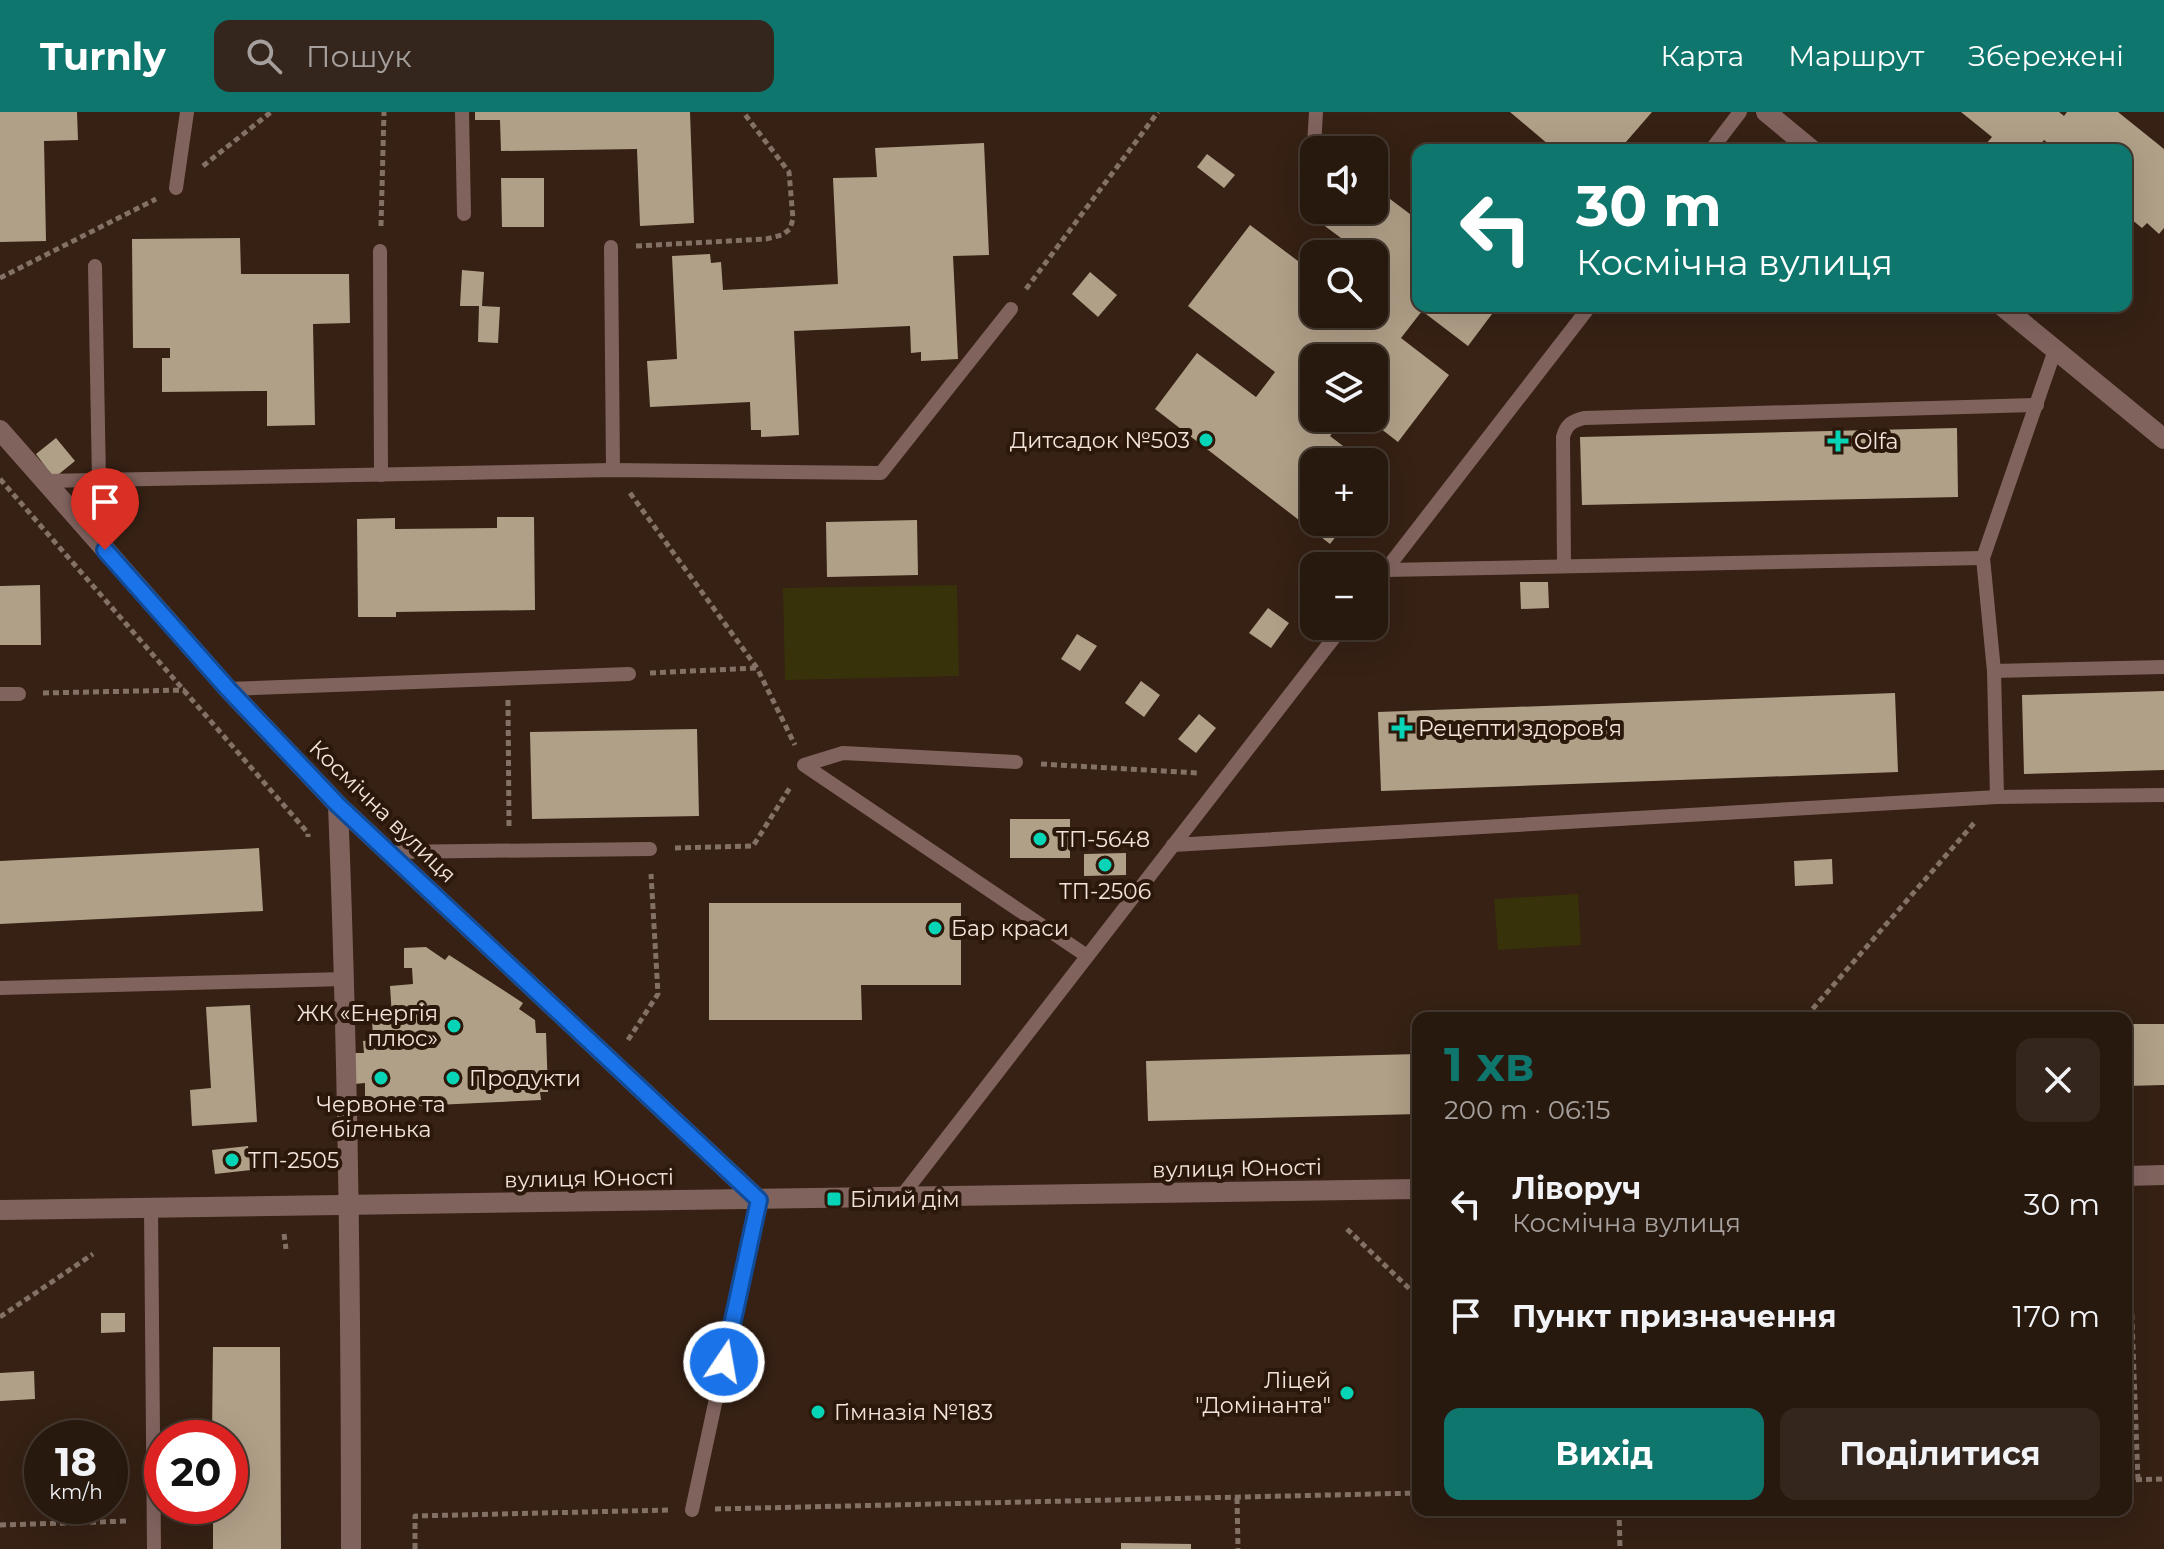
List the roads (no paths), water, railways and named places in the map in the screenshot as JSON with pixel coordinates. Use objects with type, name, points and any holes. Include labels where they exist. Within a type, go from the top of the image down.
[{"type":"street","points":[[1766,112],[1805,144]]},
{"type":"street","points":[[2009,312],[2164,439]]},
{"type":"street","name":"Космічна вулиця","points":[[0,430],[228,689],[338,805],[759,1200]]},
{"type":"street","points":[[338,805],[350,1204],[351,1549]]},
{"type":"street","points":[[2132,1176],[2164,1175]]},
{"type":"street","name":"вулиця Юності","points":[[0,1210],[1412,1189]]},
{"type":"lane","points":[[176,188],[187,112]]},
{"type":"lane","points":[[462,112],[464,214]]},
{"type":"lane","points":[[1315,136],[1316,112]]},
{"type":"lane","points":[[1716,144],[1740,112]]},
{"type":"lane","points":[[611,247],[613,470]]},
{"type":"lane","points":[[380,251],[381,475]]},
{"type":"lane","points":[[95,266],[99,480]]},
{"type":"lane","points":[[43,481],[613,470],[881,473],[1011,309]]},
{"type":"lane","points":[[1388,567],[1585,312]]},
{"type":"lane","points":[[1997,797],[1994,671],[1983,558],[2055,350]]},
{"type":"lane","points":[[1564,566],[1563,437],[1565,427],[1573,421],[1584,418],[2037,405]]},
{"type":"lane","points":[[1388,570],[1983,558]]},
{"type":"lane","points":[[901,1197],[1332,640]]},
{"type":"lane","points":[[1994,671],[2164,667]]},
{"type":"lane","points":[[228,689],[629,674]]},
{"type":"lane","points":[[0,694],[19,694]]},
{"type":"lane","points":[[1016,762],[843,753],[804,765],[1087,956]]},
{"type":"lane","points":[[1173,845],[1997,797],[2164,795]]},
{"type":"lane","points":[[389,852],[650,849]]},
{"type":"lane","points":[[0,988],[345,979]]},
{"type":"lane","points":[[692,1510],[759,1200]]},
{"type":"lane","points":[[151,1207],[154,1549]]},
{"type":"place","name":"Дитсадок №503","points":[[1206,440]]},
{"type":"place","name":"Olfa","points":[[1838,441]]},
{"type":"place","name":"Рецепти здоров'я","points":[[1402,728]]},
{"type":"place","name":"ТП-5648","points":[[1040,839]]},
{"type":"place","name":"ТП-2506","points":[[1105,865]]},
{"type":"place","name":"Бар краси","points":[[935,928]]},
{"type":"place","name":"ЖК «Енергія плюс»","points":[[454,1026]]},
{"type":"place","name":"Червоне та біленька","points":[[381,1078]]},
{"type":"place","name":"Продукти","points":[[453,1078]]},
{"type":"place","name":"ТП-2505","points":[[232,1160]]},
{"type":"place","name":"Білий дім","points":[[834,1199]]},
{"type":"place","name":"Ліцей \"Домінанта\"","points":[[1347,1393]]},
{"type":"place","name":"Гімназія №183","points":[[818,1412]]}]
